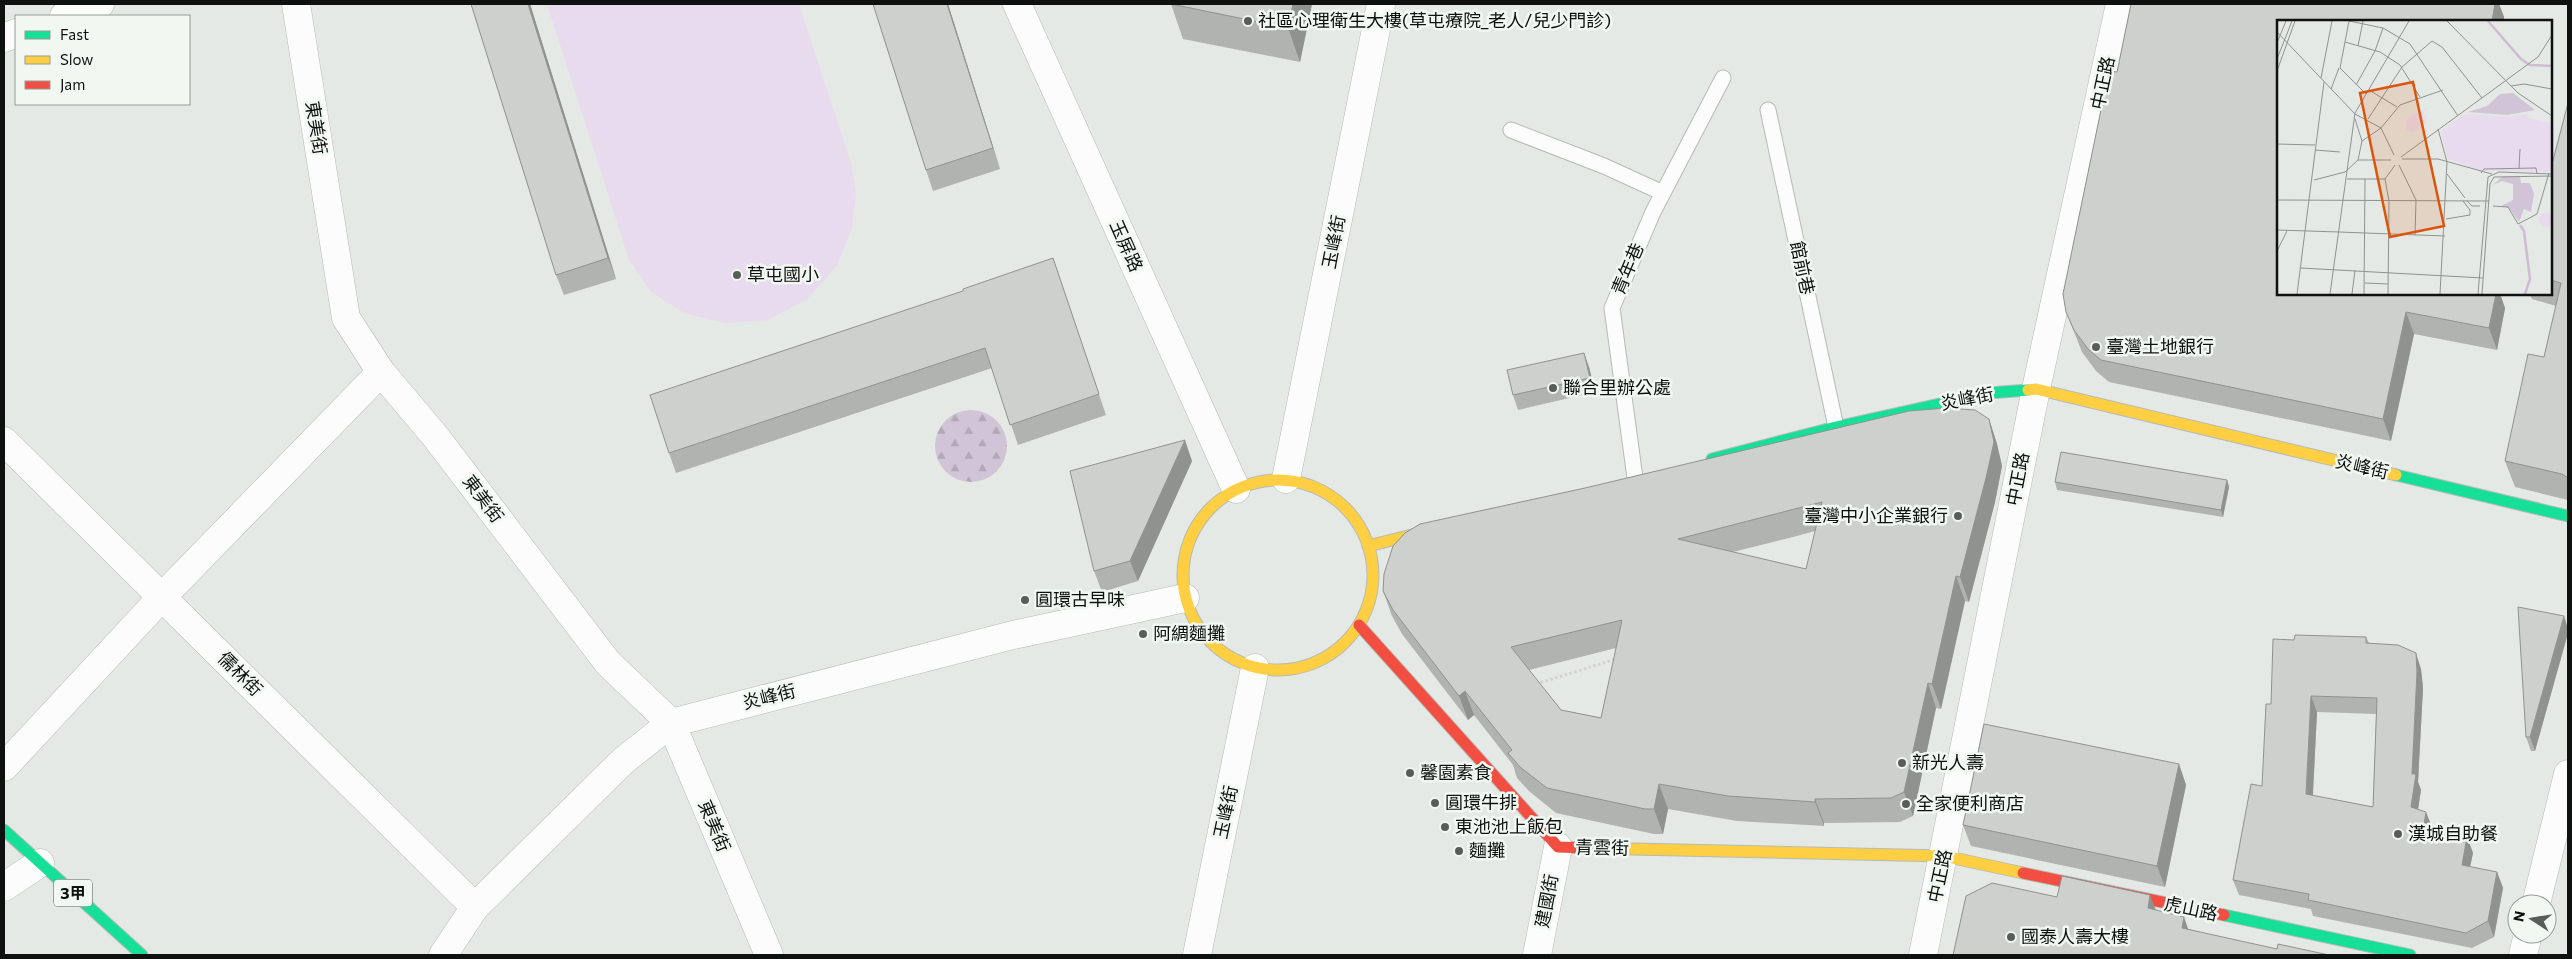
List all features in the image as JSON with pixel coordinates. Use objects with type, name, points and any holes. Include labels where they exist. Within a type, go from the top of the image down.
[{"type":"street","points":[[67,15],[100,4]]},
{"type":"street","name":"東美街","points":[[296,4],[346,318],[381,372],[435,436],[608,663],[671,723],[769,955]]},
{"type":"street","name":"玉屏路","points":[[1017,4],[1236,489]]},
{"type":"street","name":"玉峰街","points":[[1286,480],[1381,4]]},
{"type":"street","name":"中正路","points":[[1923,955],[2036,389],[2120,4]]},
{"type":"street","points":[[4,767],[162,596],[381,372]]},
{"type":"street","name":"炎峰街","points":[[1702,461],[1836,427],[1989,393],[2036,389],[2568,516]]},
{"type":"street","name":"儒林街","points":[[4,441],[475,907]]},
{"type":"street","points":[[1286,480],[1313,486],[1337,500],[1356,521],[1368,546],[1373,573],[1369,600],[1359,625],[1339,648],[1314,663],[1285,670],[1255,668],[1231,659],[1211,643],[1195,622],[1185,598],[1183,566],[1191,535],[1210,508],[1236,489],[1260,481],[1286,480]]},
{"type":"street","points":[[1368,546],[1445,527]]},
{"type":"street","name":"炎峰街","points":[[443,955],[475,907],[623,761],[671,723],[1013,635],[1185,598]]},
{"type":"street","name":"青雲街","points":[[1359,625],[1558,847],[1944,856]]},
{"type":"street","name":"玉峰街","points":[[1196,955],[1255,668]]},
{"type":"street","points":[[2538,894],[2568,774]]},
{"type":"street","name":"3甲","points":[[4,830],[142,955]]},
{"type":"street","name":"建國街","points":[[1537,955],[1558,847]]},
{"type":"street","name":"虎山路","points":[[1944,856],[2410,955]]},
{"type":"street","points":[[4,886],[40,863]]},
{"type":"lane","name":"青年巷","points":[[1635,478],[1615,345],[1612,308],[1663,193],[1723,78]]},
{"type":"lane","name":"館前巷","points":[[1768,110],[1836,427]]},
{"type":"lane","points":[[1511,130],[1604,166],[1663,193]]},
{"type":"path","points":[[1528,690],[1536,684],[1622,656]]},
{"type":"green space","points":[[978,410],[997,420],[1005,432],[1007,446],[1005,460],[997,472],[985,480],[964,482],[945,472],[937,460],[935,439],[945,420],[957,412]]},
{"type":"shaded area","points":[[547,4],[799,4],[851,163],[856,194],[852,228],[837,266],[807,299],[768,320],[725,323],[684,313],[651,292],[629,260]]},
{"type":"building","points":[[471,4],[528,4],[608,258],[556,275]]},
{"type":"building","points":[[873,4],[947,4],[993,148],[926,170]]},
{"type":"building","points":[[1171,4],[1293,4],[1288,28]]},
{"type":"building","points":[[2131,4],[2495,4],[2492,20],[2277,20],[2277,295],[2496,295],[2489,328],[2406,312],[2383,419],[2101,360],[2088,349],[2074,330],[2066,312],[2063,294],[2109,71],[2117,72]]},
{"type":"building","points":[[2568,103],[2568,478],[2562,474],[2505,461],[2528,354],[2544,357],[2561,283],[2552,280],[2552,164]]},
{"type":"building","points":[[1053,258],[1099,394],[1010,425],[985,348],[669,453],[650,395],[963,291],[963,289]]},
{"type":"building","points":[[1584,353],[1590,378],[1513,395],[1507,370]]},
{"type":"building","points":[[1946,408],[1975,410],[1989,419],[1994,442],[1960,577],[1956,576],[1932,684],[1928,683],[1904,792],[1891,798],[1815,799],[1815,802],[1728,796],[1659,784],[1654,809],[1645,809],[1547,788],[1520,767],[1508,753],[1512,750],[1465,691],[1459,696],[1393,610],[1383,591],[1384,574],[1393,546],[1405,533],[1420,524],[1585,488],[1909,411]],"holes":[[[1822,502],[1806,569],[1678,539]],[[1622,620],[1601,718],[1561,710],[1511,647]]]},
{"type":"building","points":[[1185,440],[1130,561],[1094,571],[1070,471]]},
{"type":"building","points":[[2061,452],[2227,480],[2221,510],[2055,482]]},
{"type":"building","points":[[2518,607],[2564,616],[2530,737],[2526,737]]},
{"type":"building","points":[[2295,635],[2366,637],[2366,643],[2398,645],[2416,653],[2417,672],[2412,774],[2416,774],[2411,807],[2426,812],[2424,824],[2467,837],[2462,865],[2497,872],[2488,921],[2466,933],[2308,900],[2309,894],[2233,880],[2251,784],[2262,786],[2266,704],[2271,704],[2273,639],[2294,640]],"holes":[[[2311,696],[2377,698],[2373,807],[2306,794]]]},
{"type":"building","points":[[1984,724],[2179,764],[2157,866],[1963,825]]},
{"type":"building","points":[[2062,876],[2150,895],[2148,908],[2184,917],[2182,928],[2277,949],[2278,944],[2329,955],[1953,955],[1966,896],[1992,883],[2057,897]]},
{"type":"traffic: fast","points":[[1712,459],[1836,427],[1989,393],[2028,390]]},
{"type":"traffic: fast","points":[[2396,475],[2568,516]]},
{"type":"traffic: fast","points":[[4,830],[142,955]]},
{"type":"traffic: fast","points":[[2224,915],[2410,955]]},
{"type":"traffic: slow","points":[[2028,390],[2036,389],[2396,475]]},
{"type":"traffic: slow","points":[[1278,480],[1305,484],[1323,491],[1345,508],[1362,530],[1369,548],[1373,575],[1369,602],[1362,620],[1345,642],[1323,659],[1305,666],[1278,670],[1251,666],[1233,659],[1211,642],[1194,620],[1187,602],[1183,575],[1187,548],[1194,530],[1211,508],[1233,491],[1251,484],[1278,480]]},
{"type":"traffic: slow","points":[[1368,546],[1436,529]]},
{"type":"traffic: slow","points":[[1588,848],[1944,856],[2023,873]]},
{"type":"traffic: jam","points":[[1359,625],[1558,847],[1588,848]]},
{"type":"traffic: jam","points":[[2023,873],[2224,915]]},
{"type":"place","name":"社區心理衛生大樓(草屯療院_老人/兒少門診)","points":[[1248,21]]},
{"type":"place","name":"草屯國小","points":[[737,275]]},
{"type":"place","name":"臺灣土地銀行","points":[[2096,347]]},
{"type":"place","name":"聯合里辦公處","points":[[1553,388]]},
{"type":"place","name":"臺灣中小企業銀行","points":[[1958,516]]},
{"type":"place","name":"圓環古早味","points":[[1025,600]]},
{"type":"place","name":"阿綢麵攤","points":[[1143,634]]},
{"type":"place","name":"新光人壽","points":[[1902,763]]},
{"type":"place","name":"馨園素食","points":[[1410,773]]},
{"type":"place","name":"圓環牛排","points":[[1435,803]]},
{"type":"place","name":"全家便利商店","points":[[1906,804]]},
{"type":"place","name":"東池池上飯包","points":[[1445,827]]},
{"type":"place","name":"漢城自助餐","points":[[2398,834]]},
{"type":"place","name":"麵攤","points":[[1459,851]]},
{"type":"place","name":"國泰人壽大樓","points":[[2011,937]]}]
